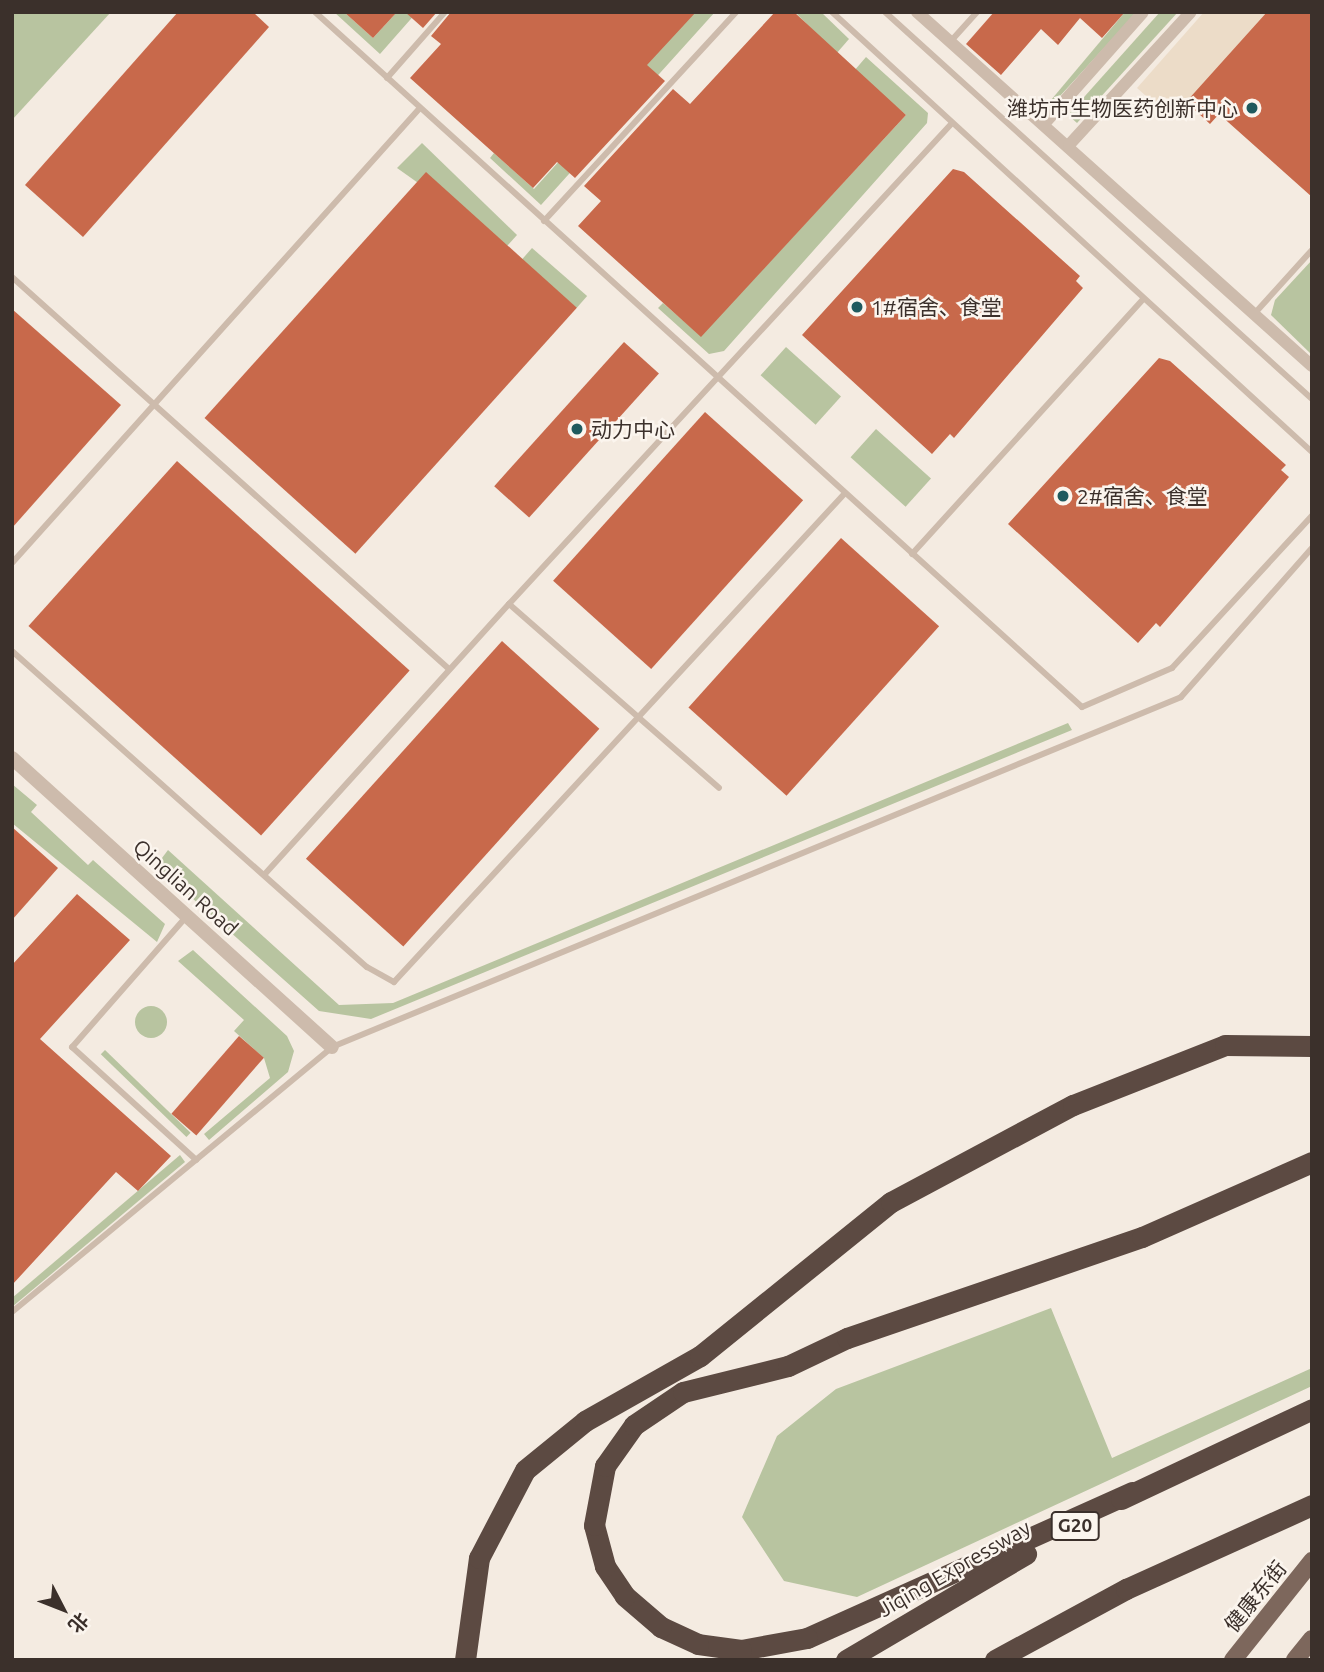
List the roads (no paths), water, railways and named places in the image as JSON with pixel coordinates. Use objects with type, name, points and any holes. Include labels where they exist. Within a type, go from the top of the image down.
[{"type":"highway","points":[[465,1660],[479,1558],[525,1470],[585,1421],[700,1356],[891,1202],[1073,1105],[1225,1045],[1312,1046]]},
{"type":"highway","points":[[1132,1492],[819,1633],[741,1650],[698,1644],[661,1627],[625,1596],[605,1566],[594,1525],[604,1466],[634,1425],[683,1392],[788,1366],[847,1338],[1142,1237],[1312,1162]]},
{"type":"highway","name":"Jiqing Expressway","points":[[846,1660],[1132,1492],[1312,1409]]},
{"type":"highway","points":[[995,1660],[1126,1589],[1312,1505]]},
{"type":"main road","name":"健康东街","points":[[1233,1660],[1312,1561]]},
{"type":"main road","points":[[1296,1660],[1312,1639]]},
{"type":"street","points":[[918,12],[1312,366]]},
{"type":"street","points":[[1044,124],[1143,12]]},
{"type":"street","points":[[1069,145],[1193,15]]},
{"type":"street","name":"Qinglian Road","points":[[12,758],[332,1047]]},
{"type":"lane","points":[[314,12],[1082,707],[1172,668],[1312,516]]},
{"type":"lane","points":[[387,78],[445,12]]},
{"type":"lane","points":[[544,221],[736,12]]},
{"type":"lane","points":[[832,12],[1312,452]]},
{"type":"lane","points":[[885,12],[1312,399]]},
{"type":"lane","points":[[951,41],[977,12]]},
{"type":"lane","points":[[12,563],[420,108]]},
{"type":"lane","points":[[264,875],[716,377],[952,123]]},
{"type":"lane","points":[[1255,313],[1312,250]]},
{"type":"lane","points":[[12,277],[449,669]]},
{"type":"lane","points":[[912,554],[1143,299]]},
{"type":"lane","points":[[12,651],[367,967],[394,982],[845,493]]},
{"type":"lane","points":[[12,1312],[332,1047],[1181,696],[1312,548]]},
{"type":"lane","points":[[509,604],[719,788]]},
{"type":"lane","points":[[187,916],[72,1047],[196,1160]]},
{"type":"place","name":"潍坊市生物医药创新中心","points":[[1252,108]]},
{"type":"place","name":"1#宿舍、食堂","points":[[857,307]]},
{"type":"place","name":"动力中心","points":[[577,429]]},
{"type":"place","name":"2#宿舍、食堂","points":[[1063,496]]}]
